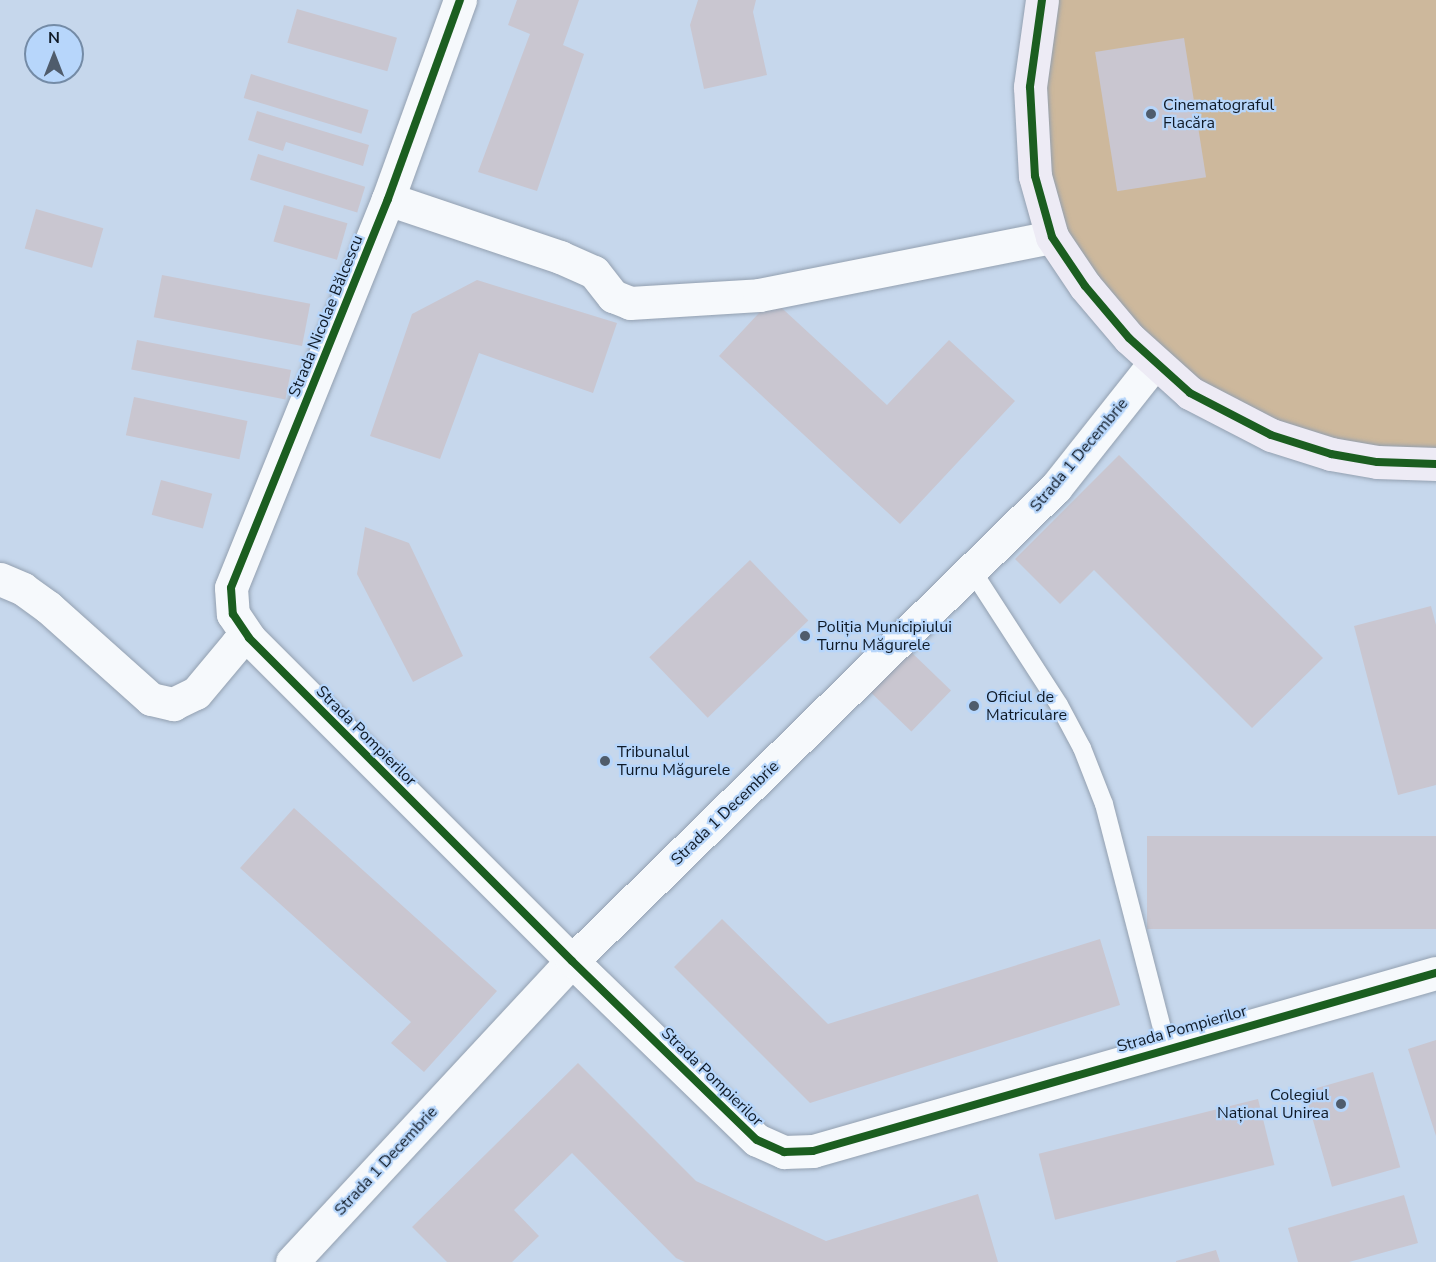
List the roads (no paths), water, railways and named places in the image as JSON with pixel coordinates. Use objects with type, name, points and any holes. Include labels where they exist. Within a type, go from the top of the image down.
[{"type":"main road","points":[[1042,0],[1030,87],[1035,176],[1052,237],[1084,286],[1155,362],[1190,393],[1270,435],[1366,460],[1436,464]]},
{"type":"street","name":"Strada Nicolae Bălcescu","points":[[249,638],[233,614],[231,588],[388,199],[460,0]]},
{"type":"street","points":[[388,199],[560,256],[594,272],[613,296],[630,303],[759,295],[1052,237]]},
{"type":"street","name":"Strada 1 Decembrie","points":[[292,1262],[572,961],[973,573],[1056,487],[1155,362]]},
{"type":"street","points":[[0,579],[23,589],[48,607],[150,699],[174,704],[196,693],[237,644],[249,638]]},
{"type":"street","name":"Strada Pompierilor","points":[[249,638],[572,961],[757,1140],[784,1152],[813,1151],[1167,1047],[1436,973]]},
{"type":"lane","points":[[973,573],[1059,705],[1082,748],[1104,804],[1167,1047]]},
{"type":"place","name":"Cinematograful Flacăra","points":[[1151,114]]},
{"type":"place","name":"Poliția Municipiului Turnu Măgurele","points":[[805,636]]},
{"type":"place","name":"Oficiul de Matriculare","points":[[974,706]]},
{"type":"place","name":"Tribunalul Turnu Măgurele","points":[[605,761]]},
{"type":"place","name":"Colegiul Național Unirea","points":[[1341,1104]]}]
